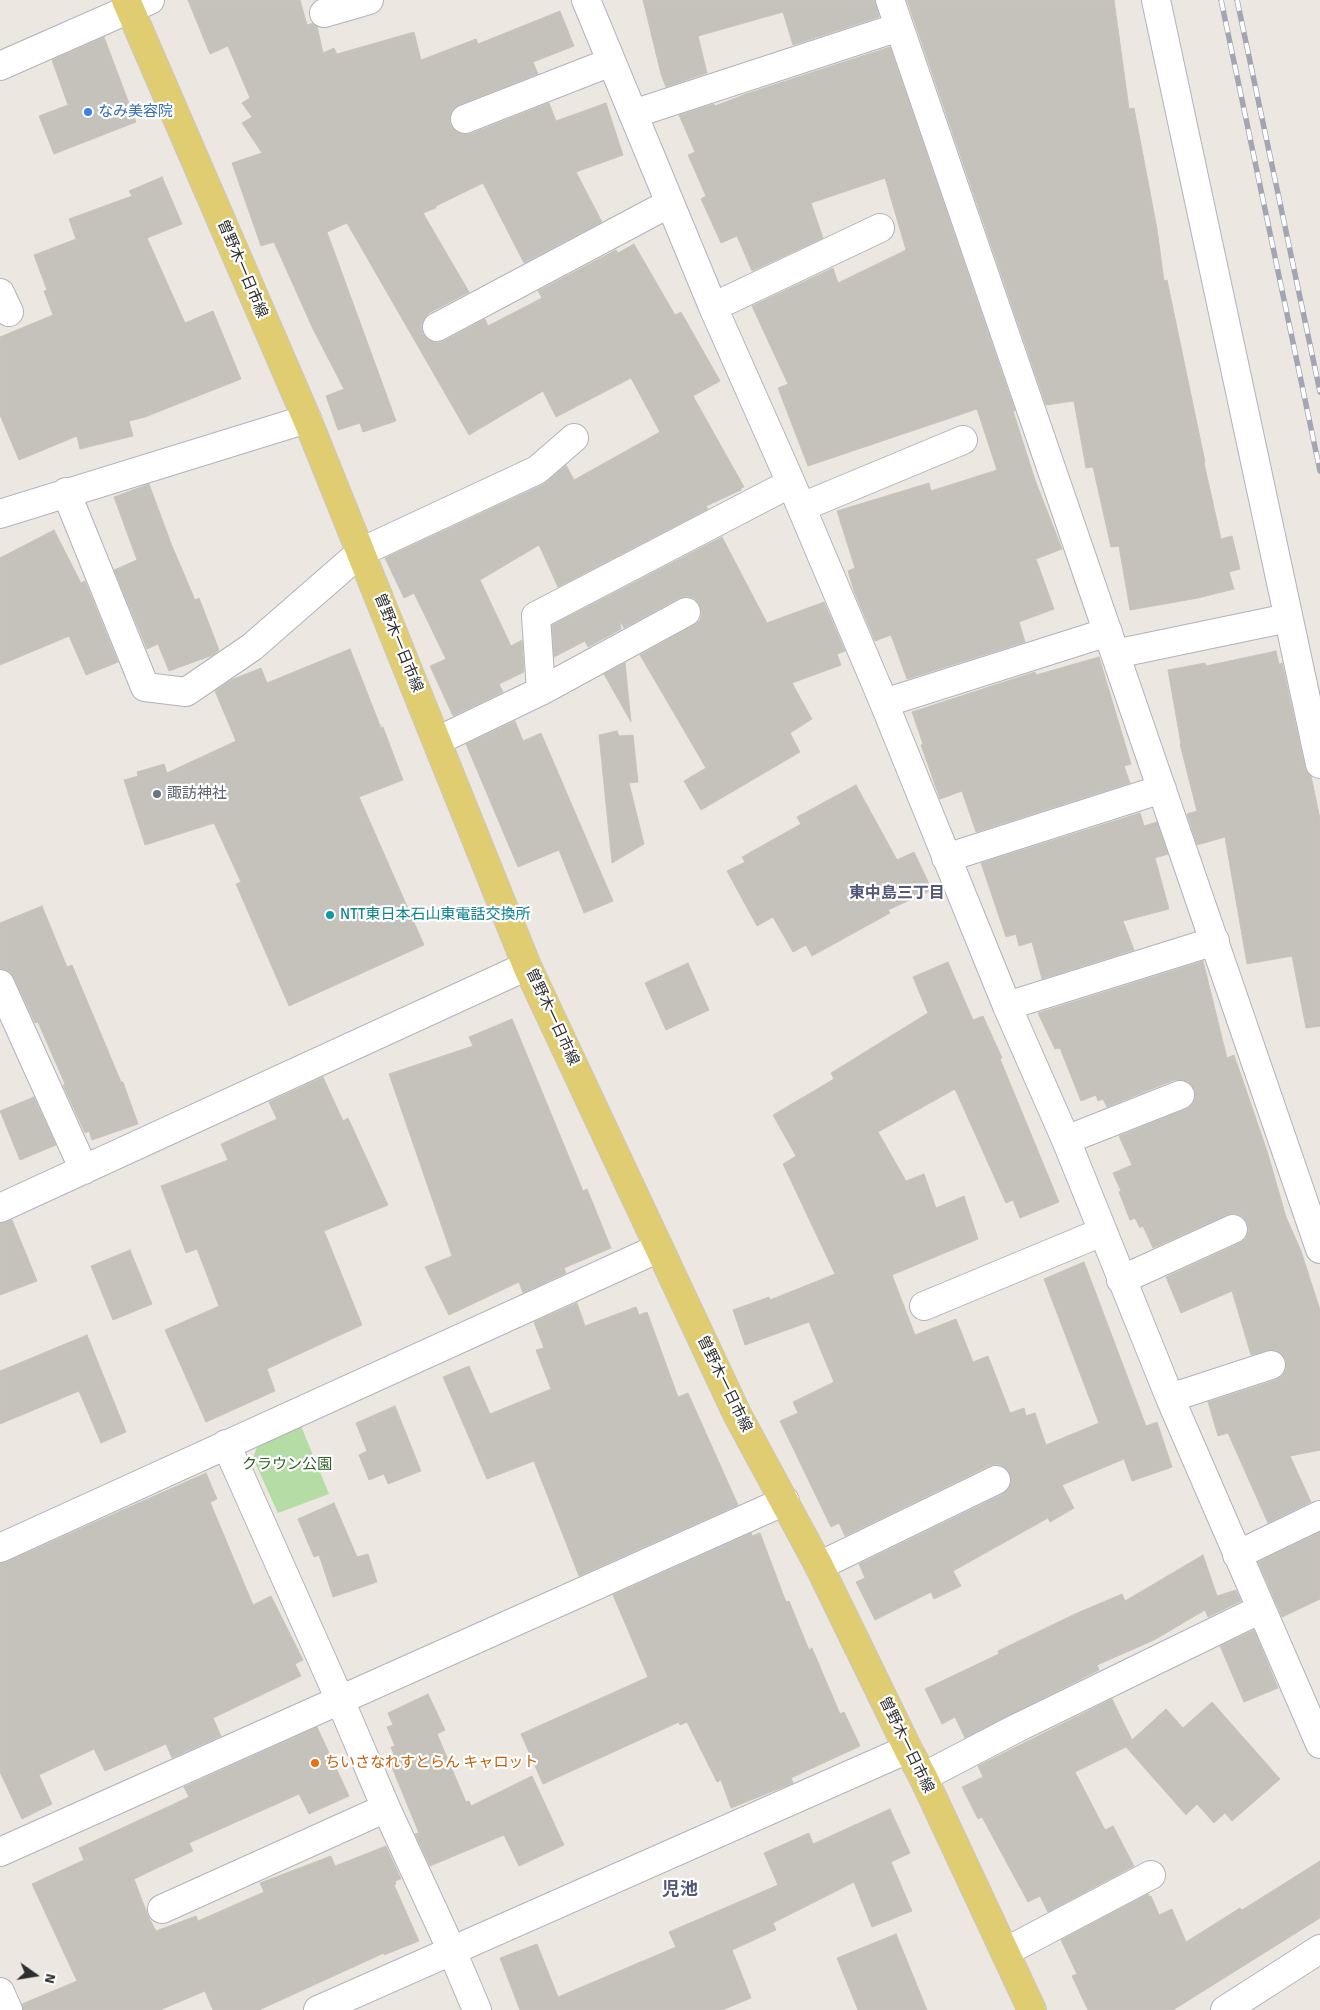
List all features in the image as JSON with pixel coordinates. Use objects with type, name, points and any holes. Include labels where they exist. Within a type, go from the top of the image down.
[{"type":"main road","name":"曽野木一日市線","points":[[135,3],[307,419],[527,966],[737,1414],[819,1566],[908,1749],[924,1777],[1032,2010]]},
{"type":"street","points":[[324,12],[369,0]]},
{"type":"street","points":[[586,0],[713,307],[884,702],[946,858],[1007,1006],[1066,1140],[1170,1398],[1320,1744]]},
{"type":"street","points":[[890,0],[1320,1249]]},
{"type":"street","points":[[1156,0],[1320,764]]},
{"type":"street","points":[[0,66],[135,3]]},
{"type":"street","points":[[634,114],[899,27]]},
{"type":"street","points":[[465,119],[611,62]]},
{"type":"street","points":[[437,327],[670,203]]},
{"type":"street","points":[[713,307],[880,228]]},
{"type":"street","points":[[0,514],[66,492],[307,419]]},
{"type":"street","points":[[66,492],[145,687],[186,692],[252,647],[361,552],[537,470],[574,438]]},
{"type":"street","points":[[541,691],[536,616],[796,495],[963,440]]},
{"type":"street","points":[[437,741],[541,691],[686,612]]},
{"type":"street","points":[[884,702],[1112,643],[1288,618]]},
{"type":"street","points":[[946,858],[1162,789]]},
{"type":"street","points":[[1007,1006],[1215,941]]},
{"type":"street","points":[[0,1208],[527,966]]},
{"type":"street","points":[[0,984],[84,1170]]},
{"type":"street","points":[[1066,1140],[1180,1095]]},
{"type":"street","points":[[1121,1280],[1233,1230]]},
{"type":"street","points":[[924,1306],[1102,1232]]},
{"type":"street","points":[[0,1548],[659,1248]]},
{"type":"street","points":[[1170,1398],[1272,1365]]},
{"type":"street","points":[[226,1444],[477,2010]]},
{"type":"street","points":[[819,1566],[996,1480]]},
{"type":"street","points":[[0,1852],[784,1501]]},
{"type":"street","points":[[1237,1555],[1320,1515]]},
{"type":"street","points":[[924,1777],[1018,1728],[1261,1609]]},
{"type":"street","points":[[318,2010],[908,1749]]},
{"type":"street","points":[[162,1909],[386,1808]]},
{"type":"street","points":[[1005,1952],[1150,1875]]},
{"type":"street","points":[[1226,2010],[1320,1949]]},
{"type":"street","points":[[0,1992],[8,2010]]},
{"type":"green space","name":"クラウン公園","points":[[301,1426],[329,1494],[278,1513],[253,1458],[258,1444]]},
{"type":"building","points":[[188,0],[300,0],[307,25],[313,23],[317,26],[323,53],[334,48],[337,54],[414,32],[421,60],[476,39],[478,44],[560,11],[574,46],[533,62],[538,74],[459,105],[453,109],[450,116],[450,124],[456,131],[470,134],[549,103],[556,121],[606,103],[623,155],[576,172],[602,222],[524,263],[483,183],[423,213],[469,292],[429,313],[421,326],[423,334],[429,340],[437,343],[485,319],[488,326],[542,298],[538,291],[616,250],[618,253],[634,244],[675,315],[681,312],[720,381],[693,396],[744,487],[706,506],[708,509],[558,587],[539,545],[480,580],[511,646],[522,640],[524,672],[499,684],[503,692],[453,716],[430,666],[446,659],[414,593],[404,598],[385,558],[544,484],[566,465],[574,480],[660,432],[631,378],[556,417],[543,391],[469,435],[347,223],[327,232],[396,421],[363,432],[360,423],[338,430],[326,396],[344,389],[313,329],[274,242],[261,246],[232,163],[262,153],[242,123],[252,117],[242,103],[250,98],[228,46],[210,54]]},
{"type":"building","points":[[643,0],[875,0],[879,17],[793,45],[783,12],[698,36],[707,73],[666,87],[661,74]]},
{"type":"building","points":[[907,0],[1114,0],[1129,109],[1134,108],[1157,229],[1164,281],[1167,280],[1204,463],[1221,539],[1232,536],[1240,569],[1229,572],[1234,589],[1198,598],[1130,610],[1119,546],[1111,547],[1093,467],[1086,468],[1074,401],[1046,405]]},
{"type":"building","points":[[104,37],[136,122],[54,154],[39,116],[68,105],[52,60]]},
{"type":"building","points":[[890,47],[1015,411],[1013,411],[1035,480],[1062,549],[1036,559],[1054,609],[1019,622],[1025,642],[907,679],[891,635],[875,641],[854,591],[848,571],[855,568],[837,511],[929,483],[931,491],[997,470],[977,409],[808,466],[778,388],[788,384],[752,306],[833,268],[838,283],[906,250],[885,178],[811,203],[823,238],[752,271],[737,236],[721,243],[701,199],[706,196],[688,155],[695,152],[679,115],[714,104],[715,106]]},
{"type":"building","points":[[162,177],[182,224],[147,238],[185,323],[213,311],[241,379],[145,417],[129,421],[133,436],[80,449],[77,436],[19,460],[0,415],[0,337],[53,315],[44,291],[47,290],[34,255],[76,239],[69,219],[132,196],[129,191]]},
{"type":"building","points":[[149,484],[172,546],[195,600],[199,598],[219,650],[213,655],[169,671],[158,644],[147,649],[114,570],[137,560],[114,497]]},
{"type":"building","points":[[54,530],[81,583],[85,581],[118,662],[86,675],[69,636],[0,665],[0,558]]},
{"type":"building","points":[[722,537],[767,623],[824,602],[845,651],[837,654],[841,665],[792,683],[812,719],[790,733],[800,752],[701,810],[684,781],[706,768],[640,655],[700,620],[702,613],[699,604],[694,598],[687,596],[679,598],[624,628],[620,621],[621,629],[588,647],[585,641],[554,657],[552,625]]},
{"type":"building","points":[[350,649],[403,780],[359,797],[424,945],[289,1006],[236,884],[241,882],[214,823],[145,845],[124,780],[138,776],[137,772],[164,764],[167,773],[236,741],[215,691],[231,680],[261,668],[267,683]]},
{"type":"building","points":[[1276,651],[1279,664],[1282,663],[1305,767],[1311,776],[1320,819],[1320,1026],[1306,1028],[1292,956],[1247,964],[1225,837],[1197,845],[1187,814],[1197,811],[1180,744],[1168,670],[1205,663],[1206,666]]},
{"type":"building","points":[[1099,657],[1131,764],[1124,766],[1130,783],[976,832],[962,791],[940,799],[921,745],[923,744],[912,712],[1035,672],[1036,675]]},
{"type":"building","points":[[625,663],[631,722],[604,674]]},
{"type":"building","points":[[515,721],[523,741],[541,733],[613,901],[584,913],[559,850],[518,867],[466,744]]},
{"type":"building","points":[[617,731],[619,736],[633,735],[638,782],[629,783],[644,844],[612,863],[599,735]]},
{"type":"building","points":[[856,785],[897,860],[914,852],[932,890],[888,910],[890,913],[812,956],[806,945],[793,952],[773,917],[757,926],[727,871],[745,862],[742,857],[801,824],[797,817]]},
{"type":"building","points":[[1140,813],[1144,826],[1157,822],[1168,854],[1155,858],[1169,909],[1123,921],[1134,950],[1042,979],[1032,942],[1019,946],[1016,934],[1006,937],[981,863]]},
{"type":"building","points":[[42,906],[67,967],[72,965],[121,1082],[123,1082],[138,1124],[92,1140],[89,1131],[85,1133],[63,1085],[65,1084],[38,1022],[35,1023],[9,971],[0,969],[0,923]]},
{"type":"building","points":[[1203,961],[1227,1058],[1234,1055],[1267,1151],[1286,1217],[1301,1251],[1320,1310],[1320,1450],[1290,1456],[1311,1502],[1268,1523],[1228,1433],[1218,1436],[1208,1402],[1276,1380],[1282,1376],[1286,1369],[1286,1360],[1281,1353],[1274,1350],[1251,1355],[1232,1291],[1181,1313],[1166,1277],[1240,1243],[1246,1238],[1249,1230],[1247,1223],[1242,1216],[1234,1213],[1153,1248],[1143,1226],[1140,1228],[1135,1218],[1130,1220],[1113,1173],[1132,1165],[1119,1136],[1186,1109],[1192,1105],[1195,1098],[1194,1089],[1189,1083],[1182,1080],[1174,1080],[1107,1107],[1103,1099],[1098,1101],[1096,1095],[1081,1101],[1060,1048],[1055,1049],[1038,1013]]},
{"type":"building","points":[[948,962],[973,1020],[983,1016],[1002,1058],[1000,1059],[1059,1202],[1020,1218],[1013,1200],[1006,1203],[955,1089],[878,1132],[906,1181],[924,1174],[936,1208],[964,1196],[978,1239],[892,1275],[915,1335],[956,1319],[973,1362],[988,1356],[1010,1413],[1024,1408],[1026,1416],[1035,1413],[1046,1445],[1099,1423],[1044,1279],[1084,1262],[1146,1426],[1157,1422],[1172,1467],[1132,1481],[1124,1459],[1062,1485],[1074,1508],[1050,1522],[1048,1518],[953,1571],[961,1586],[934,1599],[931,1592],[875,1620],[856,1582],[865,1578],[859,1564],[1003,1494],[1009,1488],[1011,1482],[1010,1474],[1004,1467],[997,1464],[989,1466],[845,1536],[839,1523],[831,1527],[780,1421],[798,1413],[793,1402],[834,1382],[809,1322],[745,1345],[733,1310],[769,1297],[770,1300],[835,1274],[783,1164],[796,1156],[773,1115],[834,1079],[831,1073],[928,1013],[913,977]]},
{"type":"building","points":[[688,963],[709,1010],[666,1030],[645,983]]},
{"type":"building","points":[[512,1019],[583,1191],[587,1189],[611,1248],[564,1268],[566,1273],[523,1293],[519,1282],[449,1315],[425,1267],[452,1256],[389,1074],[473,1046],[469,1037]]},
{"type":"building","points":[[323,1077],[343,1121],[348,1118],[388,1205],[324,1231],[362,1325],[267,1369],[275,1391],[206,1422],[165,1330],[219,1306],[197,1249],[186,1253],[161,1186],[228,1160],[221,1144],[277,1119],[269,1102]]},
{"type":"building","points":[[34,1097],[56,1145],[20,1160],[0,1111]]},
{"type":"building","points":[[12,1220],[37,1281],[0,1295],[0,1223]]},
{"type":"building","points":[[130,1250],[152,1304],[113,1320],[91,1266]]},
{"type":"building","points":[[577,1303],[585,1326],[636,1307],[639,1315],[647,1312],[678,1397],[688,1393],[738,1505],[579,1576],[534,1461],[487,1479],[443,1377],[469,1366],[490,1414],[551,1389],[536,1350],[544,1348],[534,1322]]},
{"type":"building","points":[[87,1335],[126,1432],[101,1443],[79,1391],[0,1424],[0,1371]]},
{"type":"building","points":[[395,1406],[421,1471],[388,1484],[384,1474],[369,1480],[359,1455],[367,1451],[356,1423]]},
{"type":"building","points":[[206,1473],[217,1499],[210,1502],[253,1605],[271,1596],[303,1660],[295,1664],[301,1676],[213,1718],[221,1736],[172,1758],[166,1744],[105,1771],[94,1749],[39,1775],[52,1804],[22,1819],[0,1772],[0,1563]]},
{"type":"building","points":[[334,1503],[357,1557],[368,1554],[377,1582],[333,1597],[319,1555],[314,1557],[298,1519]]},
{"type":"building","points":[[1320,1532],[1320,1599],[1282,1617],[1258,1562]]},
{"type":"building","points":[[751,1533],[752,1536],[760,1533],[786,1602],[789,1601],[809,1650],[812,1648],[840,1714],[844,1712],[860,1746],[791,1778],[793,1783],[731,1808],[721,1780],[717,1782],[687,1722],[680,1725],[679,1722],[543,1784],[521,1734],[648,1677],[613,1595]]},
{"type":"building","points":[[1203,1555],[1217,1596],[1236,1590],[1241,1601],[1208,1617],[1205,1610],[1154,1640],[1097,1665],[1099,1670],[965,1738],[955,1717],[942,1724],[925,1689],[999,1654],[998,1651],[1075,1614],[1122,1594],[1125,1601]]},
{"type":"building","points":[[1254,1630],[1278,1688],[1244,1702],[1220,1646]]},
{"type":"building","points":[[428,1694],[445,1730],[437,1734],[466,1802],[469,1801],[471,1806],[532,1776],[564,1845],[519,1866],[504,1835],[430,1866],[415,1834],[419,1833],[389,1760],[395,1757],[391,1747],[395,1746],[387,1727],[393,1725],[388,1713]]},
{"type":"building","points":[[1112,1699],[1132,1740],[1166,1709],[1183,1728],[1212,1702],[1280,1779],[1232,1821],[1225,1813],[1214,1823],[1197,1804],[1186,1815],[1126,1747],[1075,1772],[1105,1830],[1113,1826],[1134,1866],[1048,1912],[1040,1896],[1028,1902],[982,1817],[978,1819],[962,1787],[983,1777],[978,1766]]},
{"type":"building","points":[[317,1727],[349,1796],[309,1814],[299,1794],[189,1843],[193,1851],[134,1879],[148,1916],[156,1931],[196,1916],[198,1921],[264,1892],[260,1883],[331,1856],[335,1866],[386,1846],[401,1879],[395,1881],[396,1884],[394,1885],[419,1941],[384,1955],[384,1953],[259,2010],[213,2010],[205,1991],[160,2010],[23,2010],[22,2004],[77,1981],[32,1884],[84,1860],[79,1848],[189,1797],[184,1787]]},
{"type":"building","points":[[890,1809],[910,1853],[891,1862],[912,1911],[872,1927],[854,1882],[773,1923],[776,1930],[732,1950],[751,1998],[722,2010],[520,2010],[500,1958],[537,1944],[558,1997],[676,1947],[669,1932],[778,1885],[764,1853],[809,1833],[813,1844]]},
{"type":"building","points":[[1320,1861],[1320,1918],[1173,2010],[1088,2010],[1072,1976],[1077,1974],[1061,1940],[1148,1894],[1151,1896],[1159,1915],[1172,1909],[1186,1942],[1240,1908],[1242,1910]]},
{"type":"building","points":[[896,1934],[927,2010],[858,2010],[837,1958]]},
{"type":"railway","points":[[1221,0],[1320,471]]},
{"type":"railway","points":[[1237,0],[1320,392]]},
{"type":"place","name":"なみ美容院","points":[[88,112]]},
{"type":"place","name":"諏訪神社","points":[[157,794]]},
{"type":"place","name":"NTT東日本石山東電話交換所","points":[[330,915]]},
{"type":"place","name":"ちいさなれすとらん キャロット","points":[[315,1763]]},
{"type":"district","name":"東中島三丁目","points":[[897,894]]},
{"type":"district","name":"児池","points":[[680,1890]]}]
